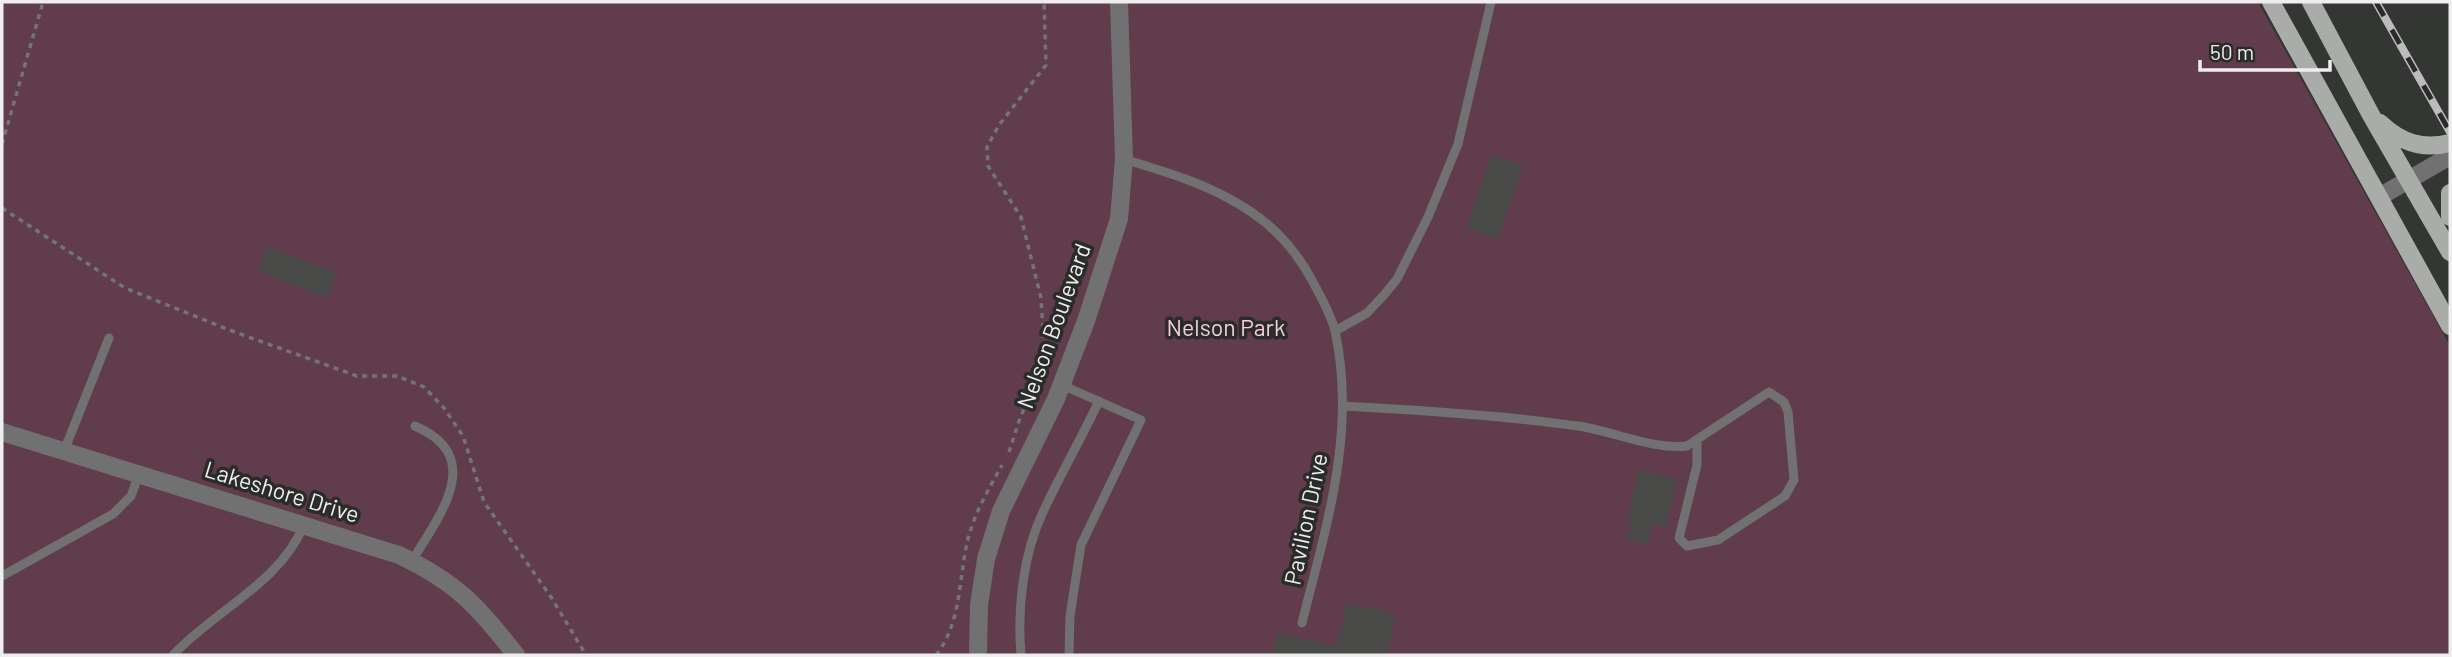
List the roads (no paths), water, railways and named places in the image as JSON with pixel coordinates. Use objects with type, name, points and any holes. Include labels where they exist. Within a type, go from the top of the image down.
[{"type":"main road","points":[[2271,2],[2450,326]]},
{"type":"main road","points":[[2311,2],[2371,115],[2450,252]]},
{"type":"main road","points":[[2371,115],[2385,128],[2412,144],[2426,147],[2450,143]]},
{"type":"main road","points":[[2450,193],[2450,217]]},
{"type":"street","name":"Nelson Boulevard","points":[[978,655],[979,605],[986,559],[1001,511],[1062,385],[1119,219],[1124,159],[1119,2]]},
{"type":"street","points":[[2379,198],[2450,156]]},
{"type":"street","name":"Lakeshore Drive","points":[[2,432],[372,545],[412,561],[461,591],[516,655]]},
{"type":"lane","points":[[1335,331],[1367,313],[1391,287],[1428,217],[1458,145],[1491,2]]},
{"type":"lane","name":"Pavilion Drive","points":[[1124,159],[1204,186],[1230,199],[1268,225],[1294,250],[1329,313],[1335,331],[1343,406],[1336,482],[1302,623]]},
{"type":"lane","points":[[65,451],[109,338]]},
{"type":"lane","points":[[1062,385],[1141,420],[1081,545],[1070,616],[1069,655]]},
{"type":"lane","points":[[1343,406],[1577,426],[1611,431],[1672,448],[1687,446],[1769,392],[1784,402],[1788,412],[1794,480],[1785,496],[1718,540],[1687,545],[1679,538],[1697,465],[1697,440]]},
{"type":"lane","points":[[1021,655],[1019,635],[1022,598],[1034,536],[1042,513],[1099,401]]},
{"type":"lane","points":[[412,561],[447,500],[453,482],[453,467],[446,449],[434,434],[415,426]]},
{"type":"lane","points":[[2,576],[113,514],[131,496],[139,474]]},
{"type":"lane","points":[[173,655],[275,569],[293,545],[304,524]]},
{"type":"railway","points":[[2376,2],[2450,132]]},
{"type":"park label","name":"Nelson Park","points":[[1226,328]]}]
